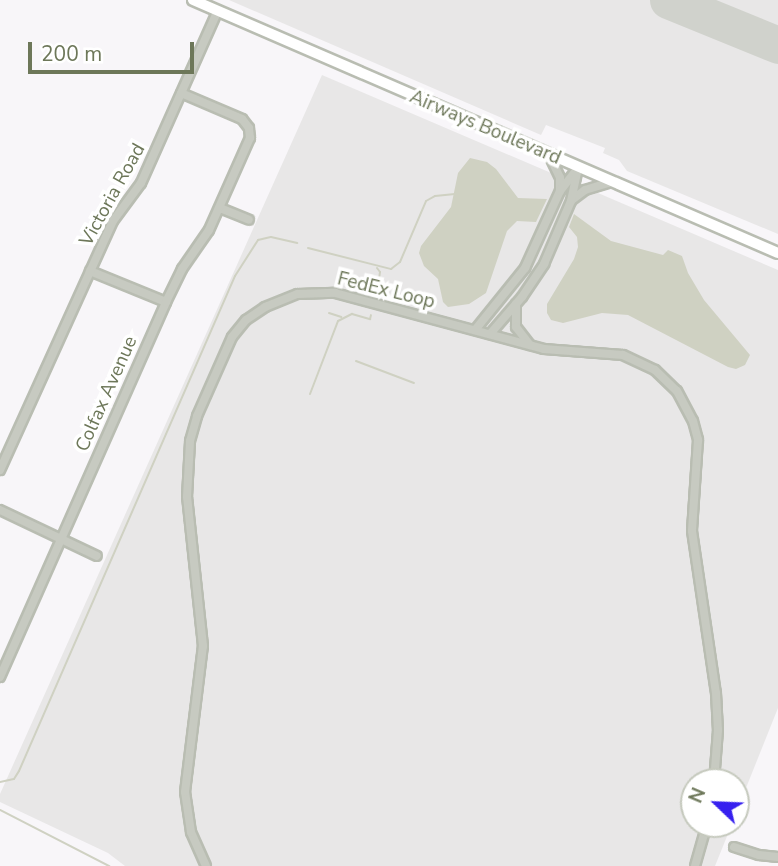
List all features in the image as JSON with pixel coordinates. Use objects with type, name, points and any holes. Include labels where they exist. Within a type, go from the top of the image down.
[{"type":"main road","name":"Airways Boulevard","points":[[193,0],[778,253]]},
{"type":"street","name":"Victoria Road","points":[[0,470],[113,221],[141,184],[218,10]]},
{"type":"street","name":"Colfax Avenue","points":[[0,677],[59,538],[166,302],[220,208],[250,138],[249,128],[242,119],[181,93]]},
{"type":"street","points":[[549,155],[560,178],[560,191]]},
{"type":"street","points":[[475,330],[517,280],[537,246],[560,191],[578,168]]},
{"type":"street","points":[[490,334],[516,304],[550,252],[571,201],[578,168]]},
{"type":"street","points":[[571,201],[579,193],[611,182]]},
{"type":"street","points":[[220,208],[249,220]]},
{"type":"street","points":[[537,246],[550,252]]},
{"type":"street","points":[[90,271],[166,302]]},
{"type":"street","name":"FedEx Loop","points":[[206,866],[191,832],[185,792],[203,646],[187,468],[197,416],[226,348],[246,320],[265,307],[281,299],[309,292],[335,293],[530,345],[560,351],[608,353],[638,361],[670,384],[693,421],[699,457],[692,531],[718,715],[715,768]]},
{"type":"street","points":[[516,304],[516,327],[530,345]]},
{"type":"street","points":[[0,510],[97,556]]},
{"type":"street","points":[[695,866],[703,838]]},
{"type":"street","points":[[734,847],[759,855],[778,857]]},
{"type":"shaded area","points":[[229,0],[778,0],[778,234],[627,171],[619,160],[603,153],[605,148],[546,125],[541,135]]},
{"type":"shaded area","points":[[322,75],[778,270],[778,708],[750,778],[750,768],[680,768],[680,838],[726,838],[715,866],[125,866],[108,853],[0,802],[0,794]]},
{"type":"shaded area","points":[[470,158],[487,162],[496,169],[518,198],[547,199],[536,222],[517,221],[507,231],[486,293],[469,304],[448,307],[443,302],[438,279],[424,266],[419,253],[421,246],[451,207],[458,173]]},
{"type":"shaded area","points":[[574,214],[611,241],[663,255],[668,250],[682,256],[688,273],[704,300],[750,355],[745,365],[736,369],[728,367],[628,315],[602,313],[563,323],[551,320],[547,313],[547,304],[574,259],[578,247],[577,237],[569,227]]},
{"type":"waterway","points":[[308,248],[391,269],[400,262],[426,201],[435,196],[455,194]]},
{"type":"waterway","points":[[0,782],[14,779],[19,771],[235,276],[258,240],[271,237],[297,243]]},
{"type":"waterway","points":[[377,268],[380,272],[378,286]]},
{"type":"waterway","points":[[329,313],[341,317]]},
{"type":"waterway","points":[[310,394],[338,321],[352,314],[370,319],[371,315]]},
{"type":"waterway","points":[[356,361],[414,383]]},
{"type":"waterway","points":[[0,810],[109,866]]},
{"type":"taxiway","points":[[768,41],[778,41]]},
{"type":"runway","points":[[668,0],[778,45]]}]
